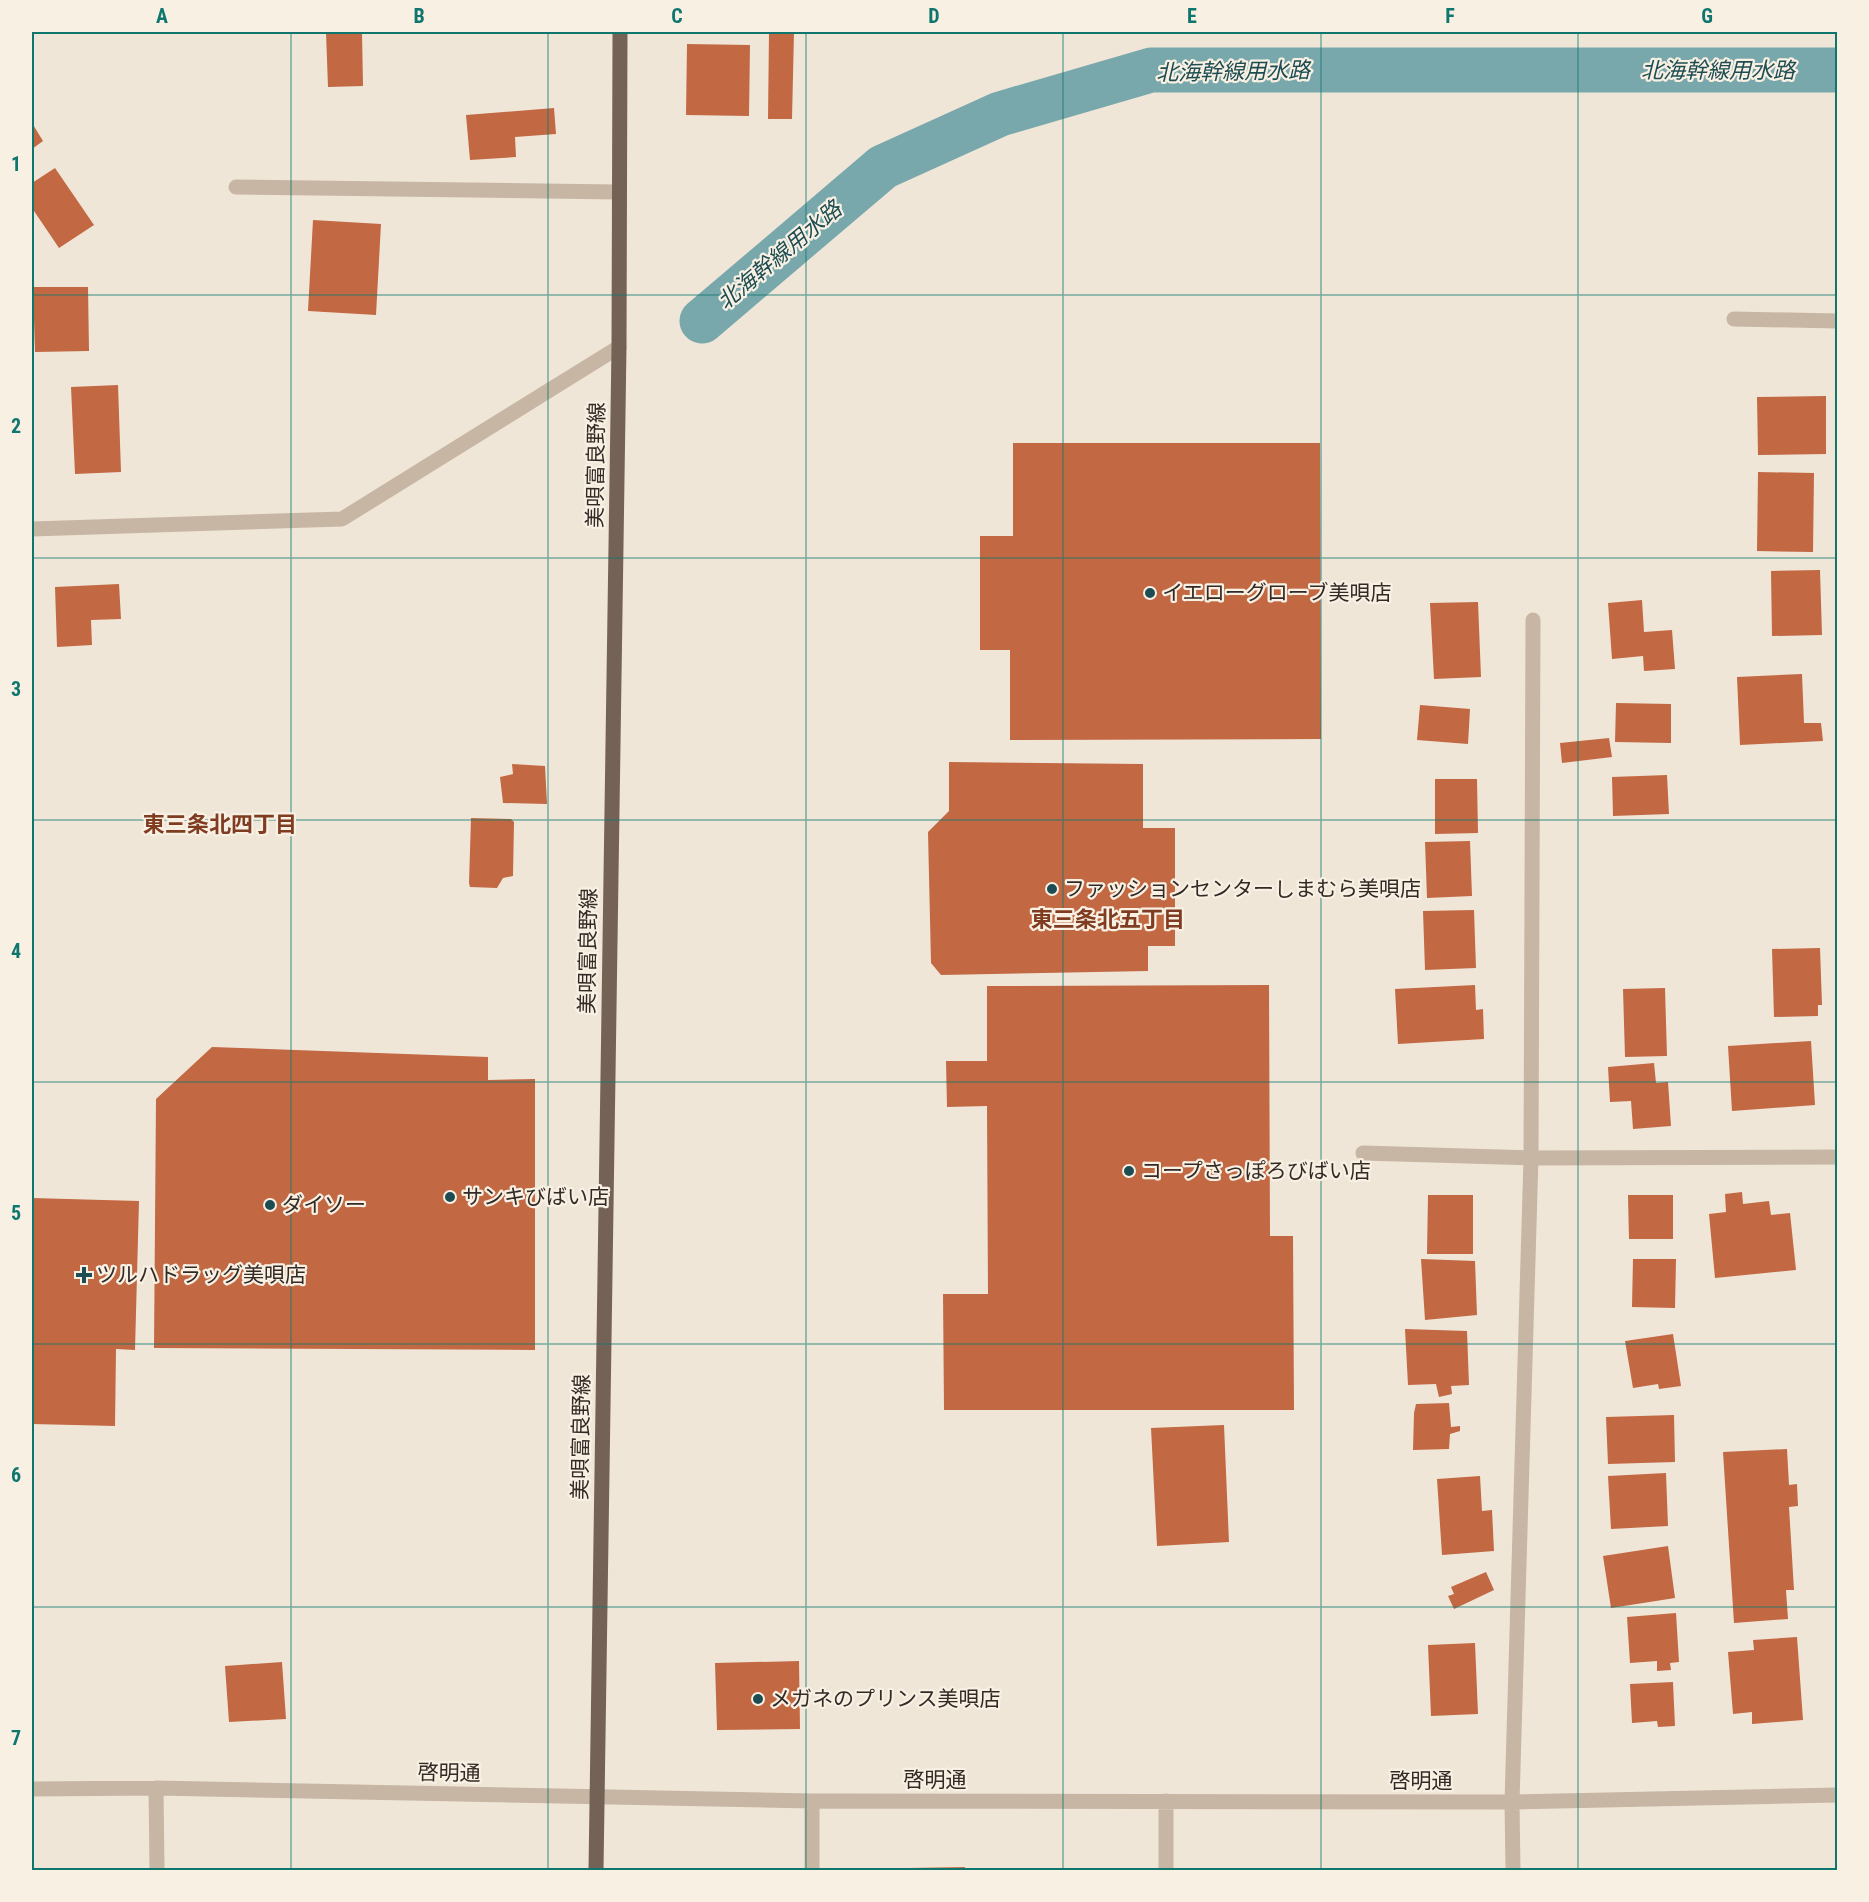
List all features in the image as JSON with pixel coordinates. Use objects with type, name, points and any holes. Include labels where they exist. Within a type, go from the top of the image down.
[{"type":"main road","name":"美唄富良野線","points":[[596,1870],[619,346],[620,32]]},
{"type":"street","points":[[236,187],[619,192]]},
{"type":"street","points":[[1734,319],[1838,321]]},
{"type":"street","points":[[32,529],[342,519],[619,346]]},
{"type":"street","points":[[1513,1870],[1512,1802],[1531,1158],[1533,620]]},
{"type":"street","points":[[1363,1153],[1531,1158],[1838,1157]]},
{"type":"street","points":[[156,1788],[157,1870]]},
{"type":"street","name":"啓明通","points":[[32,1789],[156,1788],[812,1801],[1512,1802],[1838,1795]]},
{"type":"street","points":[[812,1801],[812,1870]]},
{"type":"street","points":[[1166,1801],[1166,1870]]},
{"type":"building","points":[[326,32],[362,32],[363,86],[328,87]]},
{"type":"building","points":[[769,32],[794,32],[792,119],[768,119]]},
{"type":"building","points":[[687,44],[750,45],[749,116],[686,115]]},
{"type":"building","points":[[554,108],[556,134],[515,137],[516,157],[470,160],[466,115]]},
{"type":"building","points":[[32,123],[43,141],[32,149]]},
{"type":"building","points":[[55,168],[94,225],[59,248],[32,208],[32,183]]},
{"type":"building","points":[[313,220],[381,224],[376,315],[308,311]]},
{"type":"building","points":[[33,287],[88,287],[89,351],[35,352]]},
{"type":"building","points":[[118,385],[121,472],[75,474],[71,387]]},
{"type":"building","points":[[1826,396],[1826,454],[1758,455],[1757,397]]},
{"type":"building","name":"イエローグローブ美唄店","points":[[1013,443],[1320,443],[1321,739],[1010,740],[1010,650],[980,650],[980,536],[1013,536]]},
{"type":"building","points":[[1758,472],[1814,473],[1813,552],[1757,551]]},
{"type":"building","points":[[1820,570],[1822,635],[1772,636],[1771,571]]},
{"type":"building","points":[[119,584],[121,619],[91,620],[92,645],[57,647],[55,587]]},
{"type":"building","points":[[1642,600],[1644,632],[1672,630],[1675,669],[1644,671],[1643,656],[1612,659],[1608,603]]},
{"type":"building","points":[[1478,602],[1481,677],[1434,679],[1430,603]]},
{"type":"building","points":[[1802,674],[1804,723],[1821,723],[1823,741],[1740,745],[1737,677]]},
{"type":"building","points":[[1616,703],[1671,704],[1671,743],[1615,742]]},
{"type":"building","points":[[1420,705],[1470,709],[1468,744],[1417,740]]},
{"type":"building","points":[[1609,738],[1612,757],[1562,763],[1560,743]]},
{"type":"building","name":"ファッションセンターしまむら美唄店","points":[[949,762],[1143,764],[1143,828],[1175,828],[1175,946],[1148,946],[1148,971],[941,975],[931,963],[928,832],[949,811]]},
{"type":"building","points":[[512,764],[545,766],[547,804],[503,803],[500,777],[513,774]]},
{"type":"building","points":[[1667,775],[1669,814],[1613,816],[1612,777]]},
{"type":"building","points":[[1435,779],[1477,779],[1478,833],[1435,834]]},
{"type":"building","points":[[471,818],[511,819],[514,822],[513,876],[503,878],[497,888],[470,887]]},
{"type":"building","points":[[1470,841],[1472,896],[1427,898],[1425,842]]},
{"type":"building","points":[[1474,910],[1476,968],[1425,970],[1423,911]]},
{"type":"building","points":[[1820,948],[1822,1005],[1818,1005],[1818,1016],[1774,1017],[1772,949]]},
{"type":"building","name":"コープさっぽろびばい店","points":[[1269,985],[1270,1236],[1293,1236],[1294,1410],[944,1410],[943,1294],[988,1294],[987,1106],[947,1107],[946,1061],[987,1061],[987,986]]},
{"type":"building","points":[[1475,985],[1476,1010],[1483,1009],[1484,1039],[1398,1044],[1395,989]]},
{"type":"building","points":[[1665,988],[1667,1056],[1625,1057],[1623,989]]},
{"type":"building","points":[[1811,1041],[1815,1105],[1732,1111],[1728,1046]]},
{"type":"building","points":[[212,1047],[488,1057],[488,1080],[535,1079],[535,1350],[154,1348],[156,1099]]},
{"type":"building","points":[[1654,1063],[1656,1083],[1668,1082],[1671,1126],[1633,1129],[1631,1101],[1610,1102],[1608,1067]]},
{"type":"building","points":[[1742,1192],[1743,1204],[1769,1201],[1771,1215],[1790,1213],[1796,1270],[1715,1278],[1709,1214],[1726,1212],[1725,1194]]},
{"type":"building","points":[[1428,1195],[1473,1195],[1473,1254],[1427,1254]]},
{"type":"building","points":[[1628,1195],[1673,1195],[1673,1239],[1629,1239]]},
{"type":"building","name":"ツルハドラッグ美唄店","points":[[32,1198],[139,1201],[135,1350],[116,1349],[115,1426],[32,1424]]},
{"type":"building","points":[[1421,1259],[1475,1261],[1477,1315],[1425,1320]]},
{"type":"building","points":[[1633,1259],[1676,1259],[1675,1308],[1632,1307]]},
{"type":"building","points":[[1405,1329],[1467,1331],[1469,1385],[1451,1386],[1452,1394],[1439,1397],[1436,1384],[1408,1385]]},
{"type":"building","points":[[1673,1334],[1681,1386],[1659,1389],[1658,1384],[1633,1388],[1625,1341]]},
{"type":"building","points":[[1449,1403],[1451,1427],[1460,1426],[1460,1431],[1450,1434],[1449,1449],[1413,1450],[1416,1404]]},
{"type":"building","points":[[1674,1415],[1675,1462],[1608,1464],[1606,1417]]},
{"type":"building","points":[[1224,1425],[1229,1542],[1157,1546],[1151,1428]]},
{"type":"building","points":[[1787,1449],[1789,1485],[1797,1484],[1798,1506],[1789,1507],[1794,1590],[1786,1590],[1788,1619],[1734,1623],[1723,1452]]},
{"type":"building","points":[[1666,1473],[1668,1526],[1611,1529],[1608,1476]]},
{"type":"building","points":[[1480,1476],[1482,1511],[1492,1510],[1494,1551],[1442,1555],[1437,1479]]},
{"type":"building","points":[[1668,1546],[1675,1598],[1611,1608],[1603,1556]]},
{"type":"building","points":[[1486,1572],[1494,1590],[1454,1609],[1448,1596],[1454,1594],[1451,1587]]},
{"type":"building","points":[[1676,1613],[1679,1662],[1670,1663],[1671,1670],[1657,1671],[1657,1661],[1630,1663],[1627,1617]]},
{"type":"building","points":[[1797,1637],[1803,1720],[1752,1724],[1752,1712],[1733,1714],[1728,1652],[1754,1650],[1753,1640]]},
{"type":"building","points":[[1475,1643],[1478,1714],[1431,1716],[1428,1645]]},
{"type":"building","name":"メガネのプリンス美唄店","points":[[799,1661],[800,1729],[717,1730],[715,1663]]},
{"type":"building","points":[[282,1662],[286,1719],[229,1722],[225,1666]]},
{"type":"building","points":[[1673,1682],[1675,1726],[1658,1727],[1657,1721],[1632,1723],[1630,1684]]},
{"type":"building","points":[[965,1867],[965,1870],[908,1870],[908,1868]]},
{"type":"waterway","name":"北海幹線用水路","points":[[702,321],[883,167],[1000,114],[1151,70],[1838,70]]},
{"type":"place","name":"イエローグローブ美唄店","points":[[1150,593]]},
{"type":"place","name":"ファッションセンターしまむら美唄店","points":[[1052,889]]},
{"type":"place","name":"コープさっぽろびばい店","points":[[1129,1171]]},
{"type":"place","name":"サンキびばい店","points":[[450,1197]]},
{"type":"place","name":"ダイソー","points":[[270,1205]]},
{"type":"place","name":"ツルハドラッグ美唄店","points":[[84,1275]]},
{"type":"place","name":"メガネのプリンス美唄店","points":[[758,1699]]},
{"type":"district","name":"東三条北四丁目","points":[[220,824]]},
{"type":"district","name":"東三条北五丁目","points":[[1108,919]]}]
